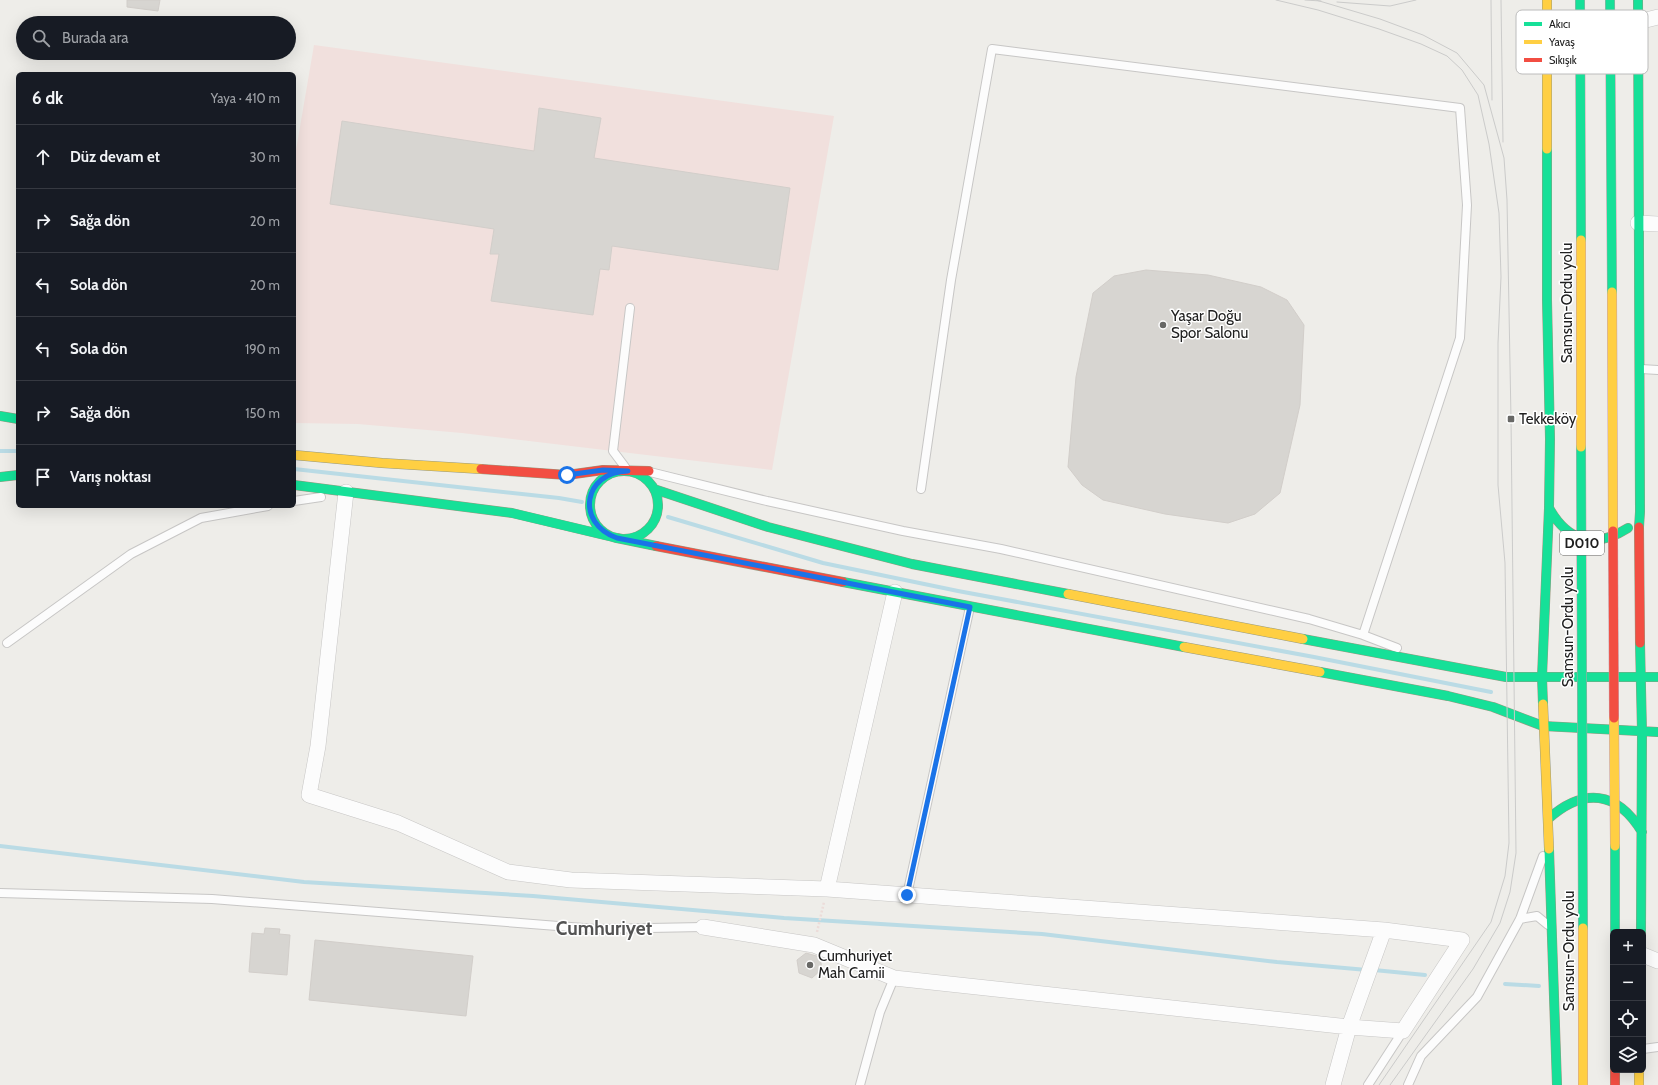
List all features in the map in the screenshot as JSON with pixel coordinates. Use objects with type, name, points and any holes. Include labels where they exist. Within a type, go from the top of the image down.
[{"type":"main road","name":"Samsun-Ordu yolu","points":[[1580,0],[1580,10]]},
{"type":"main road","name":"D010","points":[[1610,0],[1610,10]]},
{"type":"main road","points":[[1547,74],[1547,300],[1550,439],[1549,508],[1542,677],[1557,1085]]},
{"type":"main road","name":"Samsun-Ordu yolu","points":[[1580,74],[1583,1085]]},
{"type":"main road","name":"D010","points":[[1610,74],[1615,929]]},
{"type":"main road","points":[[1638,74],[1638,369],[1640,512],[1638,536],[1642,732],[1641,929]]},
{"type":"main road","points":[[0,416],[16,419]]},
{"type":"main road","points":[[296,455],[382,463],[567,475],[603,470],[628,471],[643,477],[654,489],[657,499],[657,510],[654,520],[648,529],[638,536],[628,539],[617,538],[606,534],[598,527],[592,516],[590,505],[591,493],[597,483],[606,475],[617,471],[628,471],[649,471]]},
{"type":"main road","points":[[0,477],[16,475]]},
{"type":"main road","points":[[296,484],[512,513],[617,538],[970,607],[1448,696],[1493,707],[1543,726],[1658,732]]},
{"type":"main road","points":[[654,489],[768,527],[912,564],[1448,667],[1506,677],[1658,677]]},
{"type":"main road","points":[[1549,508],[1558,524],[1565,530],[1580,539],[1589,540],[1607,540],[1623,532],[1630,527],[1640,512]]},
{"type":"main road","points":[[1548,819],[1564,805],[1573,801],[1583,798],[1604,799],[1627,811],[1636,821],[1642,832]]},
{"type":"main road","points":[[1615,1073],[1615,1085]]},
{"type":"main road","points":[[1639,1073],[1639,1085]]},
{"type":"street","points":[[1648,20],[1658,18]]},
{"type":"street","points":[[1638,223],[1658,224]]},
{"type":"street","points":[[346,492],[318,746],[309,795],[398,823],[508,872],[571,880],[828,890],[907,895],[1384,930],[1462,940],[1403,1031],[1349,1028],[894,978],[814,945],[703,927]]},
{"type":"street","points":[[828,890],[895,592]]},
{"type":"street","points":[[1333,1085],[1349,1028],[1384,930]]},
{"type":"street","points":[[1646,956],[1658,961]]},
{"type":"lane","points":[[921,489],[950,280],[992,50],[1460,108],[1467,204],[1460,338],[1363,635]]},
{"type":"lane","points":[[628,471],[613,451],[630,308]]},
{"type":"lane","points":[[1638,369],[1658,370]]},
{"type":"lane","points":[[649,471],[767,501],[902,531],[1001,549],[1301,617],[1363,635],[1448,667]]},
{"type":"lane","points":[[296,501],[346,492]]},
{"type":"lane","points":[[7,643],[131,554],[201,518],[257,508]]},
{"type":"lane","points":[[907,895],[970,607]]},
{"type":"lane","points":[[1408,1085],[1421,1056],[1477,996],[1520,919],[1549,837]]},
{"type":"lane","points":[[0,893],[212,899],[596,929],[703,927]]},
{"type":"lane","points":[[1520,919],[1537,916],[1547,924],[1552,936]]},
{"type":"lane","points":[[860,1085],[880,1012],[894,978]]},
{"type":"lane","points":[[1368,1085],[1403,1031]]},
{"type":"lane","points":[[1646,1048],[1658,1046]]},
{"type":"path","points":[[814,945],[828,890]]},
{"type":"shaded area","points":[[314,45],[834,116],[772,470],[462,433],[358,424],[296,423],[296,150]]},
{"type":"building","points":[[127,0],[160,0],[158,11],[127,7]]},
{"type":"building","points":[[539,108],[601,118],[594,158],[790,188],[778,270],[612,246],[609,270],[600,269],[593,315],[491,301],[499,254],[490,254],[494,229],[330,204],[342,121],[534,151]]},
{"type":"building","points":[[1146,270],[1208,275],[1261,287],[1287,300],[1304,325],[1300,405],[1280,493],[1255,514],[1228,523],[1165,514],[1103,500],[1082,485],[1068,467],[1076,377],[1093,293],[1114,276]]},
{"type":"building","points":[[265,928],[280,929],[279,934],[290,935],[287,975],[249,972],[252,933],[264,934]]},
{"type":"building","points":[[315,940],[473,956],[466,1016],[309,1000]]},
{"type":"building","name":"Cumhuriyet Mah Camii","points":[[806,953],[820,957],[822,969],[812,978],[799,973],[797,960]]},
{"type":"waterway","points":[[0,451],[16,451]]},
{"type":"waterway","points":[[296,469],[559,498],[582,502]]},
{"type":"waterway","points":[[668,517],[823,563],[958,591],[1314,657],[1491,692]]},
{"type":"waterway","points":[[0,846],[304,882],[533,896],[784,918],[1042,934],[1277,962],[1367,970]]},
{"type":"waterway","points":[[1374,970],[1425,975]]},
{"type":"waterway","points":[[1505,984],[1539,986]]},
{"type":"tram line","points":[[1276,0],[1318,10],[1421,44],[1447,56],[1462,70],[1478,95],[1489,144],[1499,213],[1501,277],[1498,343],[1498,485],[1505,563],[1509,843],[1505,876],[1491,922],[1379,1085]]},
{"type":"tram line","points":[[1305,0],[1321,1]]},
{"type":"tram line","points":[[1316,0],[1380,19],[1423,35],[1457,53],[1484,85],[1504,158],[1507,200],[1516,853],[1510,892],[1500,923],[1473,969],[1390,1085]]},
{"type":"tram line","points":[[1337,2],[1390,6],[1416,0]]},
{"type":"tram line","points":[[1491,0],[1492,100]]},
{"type":"tram line","points":[[1501,0],[1503,142]]},
{"type":"traffic: fast","points":[[1580,0],[1580,10]]},
{"type":"traffic: fast","points":[[1610,0],[1610,10]]},
{"type":"traffic: fast","points":[[1638,0],[1638,10]]},
{"type":"traffic: fast","points":[[1580,74],[1581,240]]},
{"type":"traffic: fast","points":[[1611,74],[1612,292]]},
{"type":"traffic: fast","points":[[1638,74],[1639,527]]},
{"type":"traffic: fast","points":[[1543,704],[1542,677],[1549,508],[1550,439],[1547,300],[1547,149]]},
{"type":"traffic: fast","points":[[0,416],[16,419]]},
{"type":"traffic: fast","points":[[1581,447],[1583,928]]},
{"type":"traffic: fast","points":[[624,471],[637,474],[648,481],[655,492],[658,505],[655,518],[648,529],[637,536],[624,539],[611,536],[600,529],[593,518],[590,505],[593,492],[600,481],[611,474],[624,471]]},
{"type":"traffic: fast","points":[[0,477],[16,475]]},
{"type":"traffic: fast","points":[[296,485],[512,513],[656,546]]},
{"type":"traffic: fast","points":[[654,489],[768,527],[912,564],[1068,594]]},
{"type":"traffic: fast","points":[[1549,508],[1556,519],[1565,528],[1574,535],[1583,539],[1604,539],[1616,535],[1628,528]]},
{"type":"traffic: fast","points":[[843,582],[1184,647]]},
{"type":"traffic: fast","points":[[1303,639],[1506,677],[1658,677]]},
{"type":"traffic: fast","points":[[1640,643],[1642,732],[1641,929]]},
{"type":"traffic: fast","points":[[1320,672],[1448,696],[1493,707],[1543,726],[1658,732]]},
{"type":"traffic: fast","points":[[1548,819],[1561,809],[1574,802],[1587,798],[1599,798],[1611,801],[1622,808],[1632,818],[1642,832]]},
{"type":"traffic: fast","points":[[1615,846],[1615,929]]},
{"type":"traffic: fast","points":[[1549,849],[1557,1085]]},
{"type":"traffic: slow","points":[[1547,0],[1547,10]]},
{"type":"traffic: slow","points":[[1547,74],[1547,149]]},
{"type":"traffic: slow","points":[[1581,240],[1581,447]]},
{"type":"traffic: slow","points":[[1612,292],[1613,531]]},
{"type":"traffic: slow","points":[[296,455],[382,463],[481,469]]},
{"type":"traffic: slow","points":[[1068,594],[1303,639]]},
{"type":"traffic: slow","points":[[1184,647],[1320,672]]},
{"type":"traffic: slow","points":[[1543,704],[1549,849]]},
{"type":"traffic: slow","points":[[1614,718],[1615,846]]},
{"type":"traffic: slow","points":[[1583,928],[1583,1085]]},
{"type":"traffic: slow","points":[[1639,1073],[1639,1085]]},
{"type":"traffic: jam","points":[[481,469],[567,475],[603,470],[649,471]]},
{"type":"traffic: jam","points":[[1639,527],[1640,643]]},
{"type":"traffic: jam","points":[[1613,531],[1614,718]]},
{"type":"traffic: jam","points":[[656,546],[843,582]]},
{"type":"traffic: jam","points":[[1615,1073],[1615,1085]]},
{"type":"place","name":"Yaşar Doğu Spor Salonu","points":[[1163,325]]},
{"type":"place","name":"Tekkeköy","points":[[1511,419]]},
{"type":"place","name":"Cumhuriyet Mah Camii","points":[[810,965]]},
{"type":"district","name":"Cumhuriyet","points":[[604,928]]},
{"type":"route","points":[[567,475],[603,470],[628,471],[617,471],[606,475],[597,483],[591,493],[590,505],[592,516],[598,527],[606,534],[617,538],[970,607],[907,895]]}]
